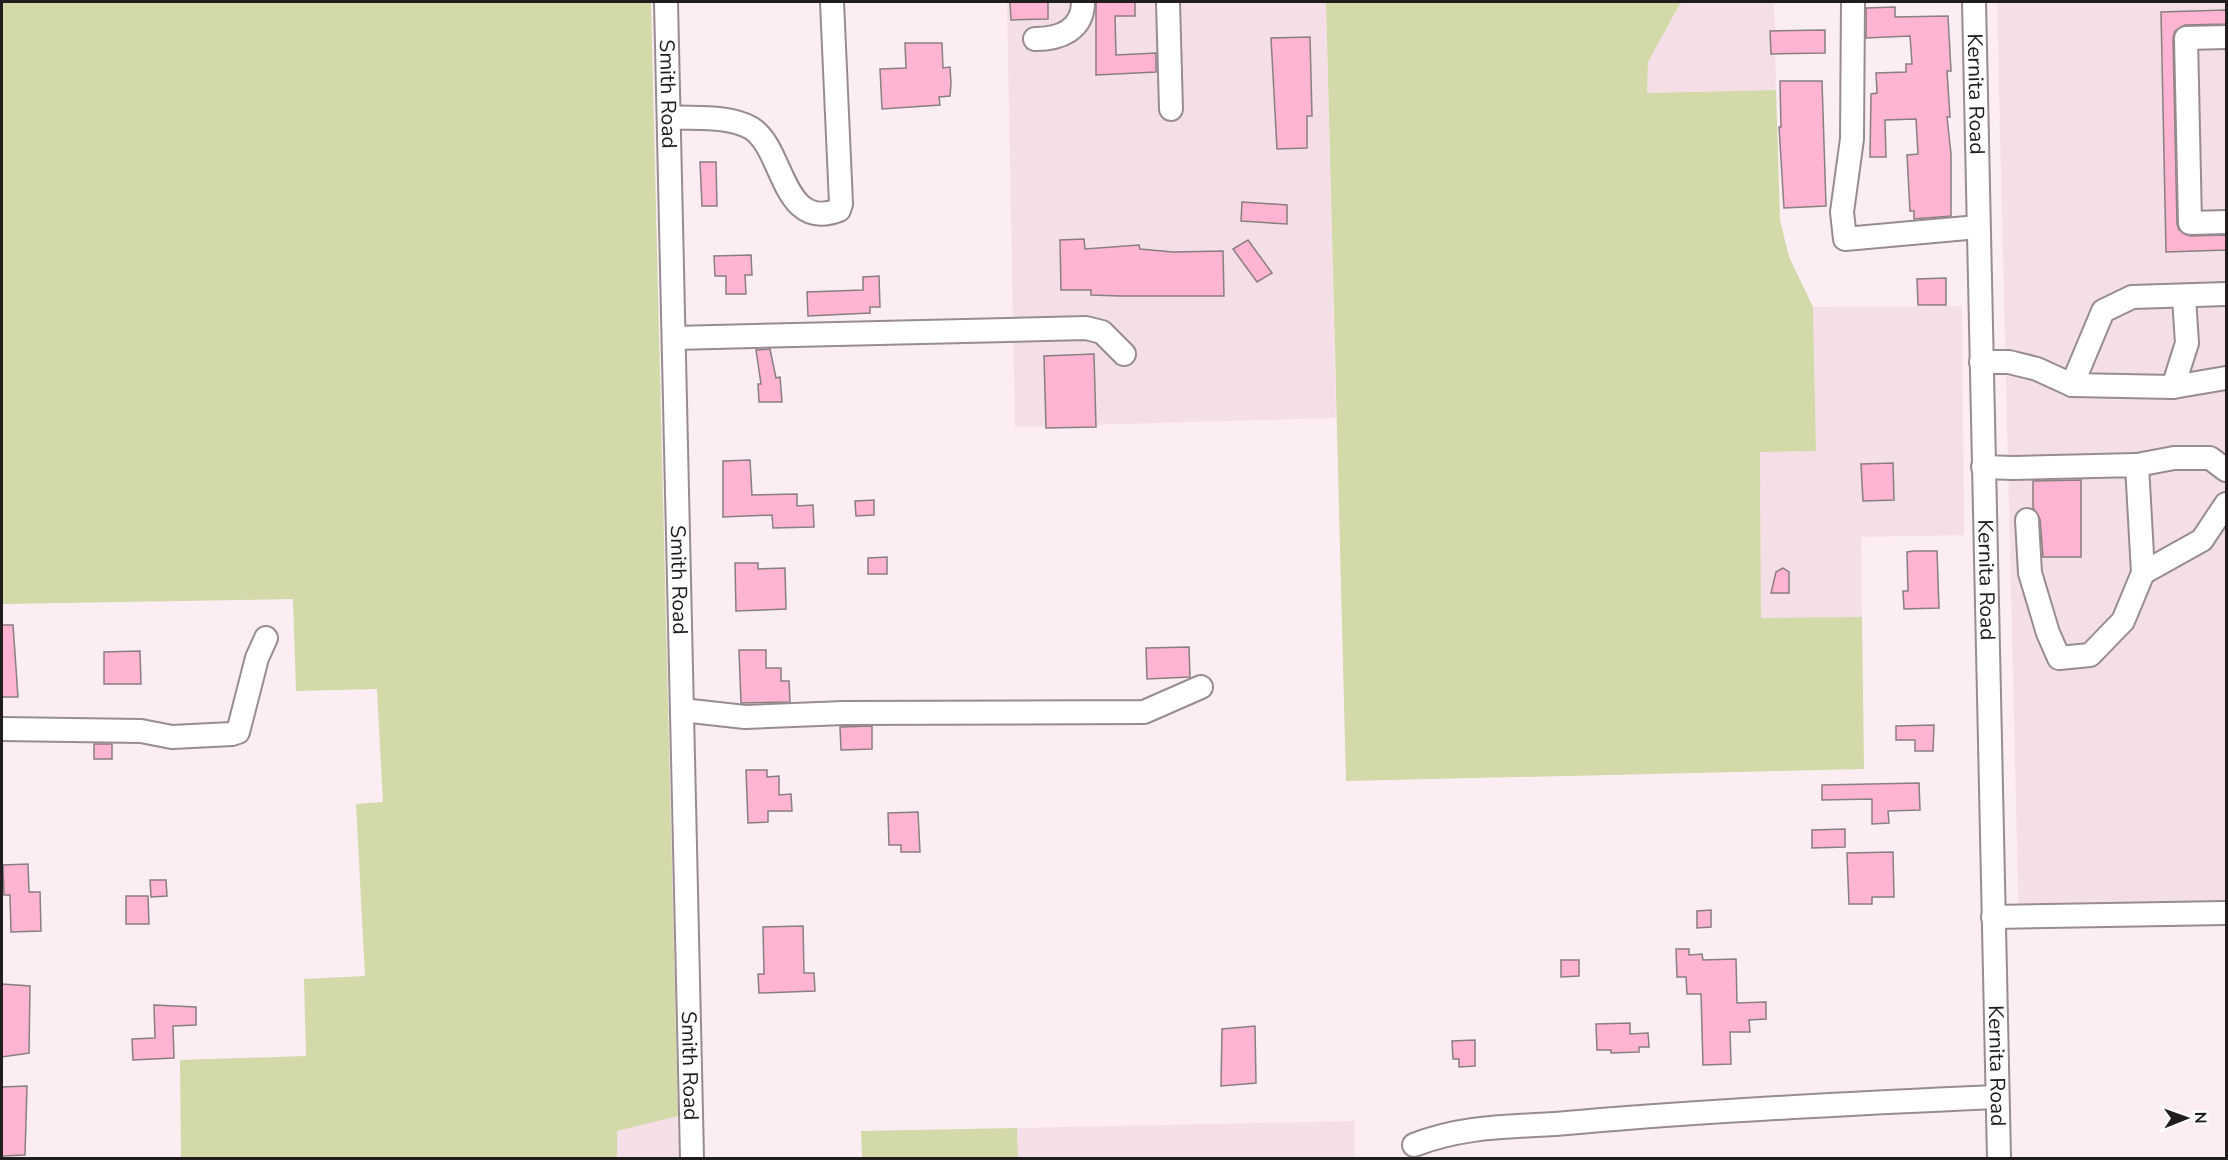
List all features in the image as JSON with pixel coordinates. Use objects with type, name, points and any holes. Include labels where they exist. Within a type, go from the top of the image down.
[{"type":"street","name":"Smith Road","points":[[666,2],[692,1158]]},
{"type":"street","points":[[669,117],[736,122],[753,129],[777,164],[794,201],[813,212],[839,210],[841,204],[832,2]]},
{"type":"street","points":[[1035,39],[1052,39],[1071,31],[1083,15],[1083,2]]},
{"type":"street","points":[[1168,2],[1171,109]]},
{"type":"street","points":[[1853,2],[1852,139],[1842,212],[1845,238],[1978,227]]},
{"type":"street","name":"Kernita Road","points":[[1974,2],[1999,1158]]},
{"type":"street","points":[[2226,37],[2186,38],[2190,223],[2226,222]]},
{"type":"street","points":[[2072,385],[2103,311],[2132,297],[2184,298],[2226,294]]},
{"type":"street","points":[[2174,387],[2187,343],[2184,298]]},
{"type":"street","points":[[674,338],[1086,328],[1102,332],[1116,343],[1124,354]]},
{"type":"street","points":[[1981,362],[2009,362],[2028,367],[2072,385],[2174,387],[2226,378]]},
{"type":"street","points":[[1983,467],[2137,465],[2174,458],[2210,458],[2226,470]]},
{"type":"street","points":[[2027,520],[2030,573],[2048,633],[2059,658],[2090,655],[2123,621],[2143,573],[2137,465]]},
{"type":"street","points":[[2143,573],[2202,540],[2226,504]]},
{"type":"street","points":[[2,729],[141,731],[172,737],[238,732],[257,658],[266,638]]},
{"type":"street","points":[[682,710],[745,717],[844,713],[1144,712],[1201,687]]},
{"type":"street","points":[[1993,917],[2226,913]]},
{"type":"street","points":[[1414,1145],[1438,1136],[1491,1126],[1548,1125],[1882,1102],[1997,1097]]},
{"type":"shaded area","points":[[1007,2],[1326,2],[1336,418],[1015,427]]},
{"type":"shaded area","points":[[1681,2],[1774,2],[1776,90],[1647,93],[1648,62]]},
{"type":"shaded area","points":[[1997,2],[2226,2],[2226,926],[2019,929]]},
{"type":"shaded area","points":[[1962,306],[1964,535],[1861,537],[1862,617],[1761,619],[1760,452],[1816,451],[1813,307]]},
{"type":"shaded area","points":[[678,1116],[679,1158],[617,1158],[616,1131]]},
{"type":"shaded area","points":[[1354,1121],[1355,1158],[1018,1158],[1017,1128]]},
{"type":"green space","points":[[2,2],[651,2],[678,1116],[617,1131],[617,1158],[181,1158],[180,1060],[306,1056],[304,979],[365,976],[356,804],[383,802],[377,689],[296,691],[293,599],[2,604]]},
{"type":"green space","points":[[1326,2],[1681,2],[1648,62],[1647,93],[1776,90],[1780,220],[1789,257],[1813,307],[1816,451],[1760,452],[1761,618],[1862,617],[1864,769],[1346,781]]},
{"type":"green space","points":[[1017,1128],[1018,1158],[862,1158],[861,1131]]},
{"type":"building","points":[[1010,2],[1048,2],[1048,19],[1011,20]]},
{"type":"building","points":[[1096,2],[1135,2],[1135,16],[1115,16],[1116,55],[1156,53],[1156,72],[1096,75]]},
{"type":"building","points":[[1895,7],[1895,17],[1948,16],[1951,71],[1947,71],[1950,117],[1947,117],[1951,154],[1951,216],[1914,219],[1914,211],[1910,211],[1907,155],[1918,154],[1916,119],[1885,120],[1886,157],[1870,157],[1871,94],[1877,93],[1876,73],[1906,72],[1906,64],[1912,64],[1910,36],[1866,38],[1866,8]]},
{"type":"building","points":[[2226,10],[2226,24],[2185,25],[2175,31],[2173,38],[2177,224],[2179,230],[2190,236],[2226,235],[2226,250],[2166,252],[2161,12]]},
{"type":"building","points":[[1825,30],[1825,53],[1771,54],[1770,31]]},
{"type":"building","points":[[1310,37],[1312,116],[1307,116],[1307,148],[1277,149],[1271,38]]},
{"type":"building","points":[[905,43],[942,43],[943,68],[950,67],[951,83],[950,96],[939,97],[940,105],[882,109],[880,69],[906,68]]},
{"type":"building","points":[[1780,81],[1822,81],[1826,206],[1784,208],[1779,127],[1781,127]]},
{"type":"building","points":[[700,162],[716,162],[717,206],[702,206]]},
{"type":"building","points":[[1242,202],[1287,205],[1287,224],[1241,221]]},
{"type":"building","points":[[1084,239],[1085,249],[1139,245],[1140,249],[1173,252],[1223,251],[1224,296],[1091,295],[1091,290],[1061,290],[1060,240]]},
{"type":"building","points":[[1248,240],[1272,273],[1257,282],[1233,249]]},
{"type":"building","points":[[751,255],[752,275],[745,275],[746,294],[726,294],[726,276],[715,276],[714,256]]},
{"type":"building","points":[[879,276],[880,307],[870,307],[870,313],[808,316],[807,292],[863,290],[863,277]]},
{"type":"building","points":[[1946,278],[1946,305],[1918,305],[1917,279]]},
{"type":"building","points":[[770,349],[776,378],[780,377],[782,402],[759,402],[758,384],[761,384],[756,350]]},
{"type":"building","points":[[1094,354],[1096,427],[1046,428],[1044,356]]},
{"type":"building","points":[[750,460],[752,495],[797,494],[797,506],[813,505],[814,527],[773,528],[772,515],[723,517],[723,461]]},
{"type":"building","points":[[1893,463],[1894,500],[1863,501],[1861,464]]},
{"type":"building","points":[[2081,480],[2081,557],[2043,557],[2040,519],[2033,508],[2033,481]]},
{"type":"building","points":[[874,500],[874,515],[856,516],[855,501]]},
{"type":"building","points":[[1937,551],[1939,608],[1904,609],[1903,591],[1908,591],[1907,552]]},
{"type":"building","points":[[887,557],[887,574],[868,574],[868,558]]},
{"type":"building","points":[[735,563],[758,563],[758,569],[785,568],[786,609],[736,611]]},
{"type":"building","points":[[1783,568],[1789,572],[1789,593],[1771,593],[1776,572]]},
{"type":"building","points":[[2,625],[13,625],[18,697],[2,697]]},
{"type":"building","points":[[1189,647],[1190,677],[1147,679],[1146,648]]},
{"type":"building","points":[[739,650],[766,650],[766,668],[781,668],[781,681],[789,681],[790,702],[741,703]]},
{"type":"building","points":[[140,651],[141,684],[104,684],[104,652]]},
{"type":"building","points":[[1934,725],[1933,751],[1915,751],[1915,740],[1896,740],[1896,726]]},
{"type":"building","points":[[872,726],[872,749],[841,750],[840,727]]},
{"type":"building","points":[[94,744],[112,744],[112,759],[94,759]]},
{"type":"building","points":[[746,770],[767,770],[767,777],[779,776],[779,795],[791,794],[792,811],[768,811],[768,822],[748,823]]},
{"type":"building","points":[[1919,783],[1920,810],[1888,811],[1889,823],[1872,824],[1872,799],[1822,800],[1822,785]]},
{"type":"building","points":[[918,812],[920,852],[901,852],[901,845],[889,845],[888,813]]},
{"type":"building","points":[[1845,829],[1845,847],[1812,848],[1812,830]]},
{"type":"building","points":[[1893,852],[1894,897],[1872,897],[1872,904],[1849,904],[1847,853]]},
{"type":"building","points":[[28,864],[29,892],[40,892],[41,931],[11,932],[10,895],[4,895],[3,865]]},
{"type":"building","points":[[150,880],[166,880],[167,896],[151,897]]},
{"type":"building","points":[[126,896],[148,896],[149,924],[126,924]]},
{"type":"building","points":[[1711,910],[1711,927],[1697,928],[1697,911]]},
{"type":"building","points":[[803,926],[804,973],[814,973],[815,991],[759,993],[758,974],[764,974],[763,927]]},
{"type":"building","points":[[1676,949],[1689,949],[1689,955],[1702,954],[1703,960],[1736,959],[1737,1003],[1766,1002],[1766,1019],[1749,1020],[1750,1032],[1730,1032],[1731,1064],[1703,1065],[1701,994],[1687,994],[1686,977],[1677,977]]},
{"type":"building","points":[[1561,960],[1579,960],[1579,976],[1561,977]]},
{"type":"building","points":[[2,984],[30,986],[29,1053],[2,1057]]},
{"type":"building","points":[[154,1005],[196,1007],[196,1025],[173,1026],[174,1058],[133,1060],[132,1039],[155,1038]]},
{"type":"building","points":[[1630,1023],[1630,1034],[1648,1033],[1649,1047],[1639,1047],[1639,1052],[1611,1053],[1611,1050],[1597,1050],[1596,1024]]},
{"type":"building","points":[[1255,1026],[1256,1083],[1221,1086],[1222,1029]]},
{"type":"building","points":[[1475,1040],[1475,1066],[1459,1067],[1459,1059],[1453,1059],[1452,1041]]},
{"type":"building","points":[[27,1086],[25,1155],[2,1156],[2,1087]]}]
